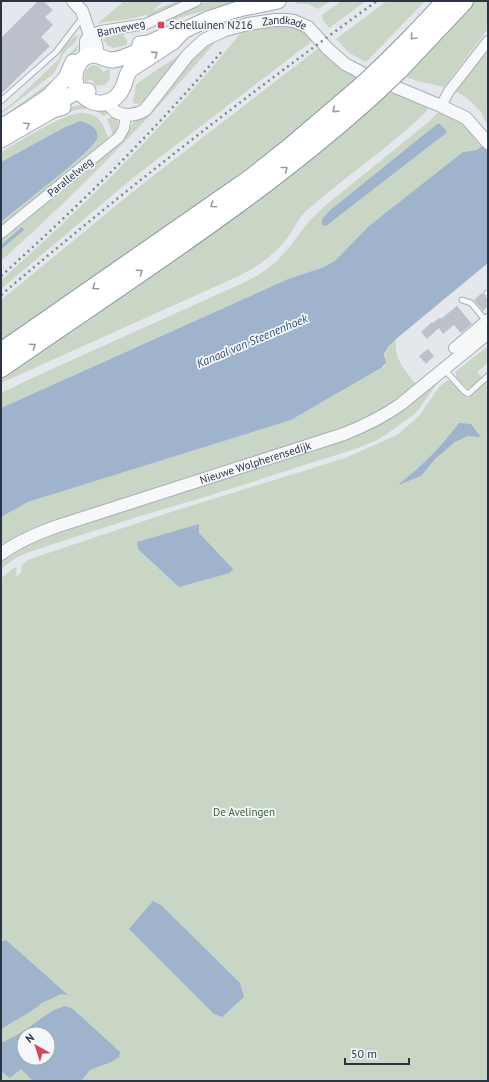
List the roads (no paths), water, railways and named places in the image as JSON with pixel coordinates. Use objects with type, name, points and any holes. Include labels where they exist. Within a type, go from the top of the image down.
[{"type":"highway","points":[[1,352],[250,179],[371,87],[392,67],[445,9],[464,1]]},
{"type":"highway","points":[[1,368],[258,190],[343,122],[371,87]]},
{"type":"main road","points":[[114,58],[140,44],[149,43],[166,35],[183,31],[208,19],[243,8],[271,3]]},
{"type":"main road","points":[[113,96],[118,84],[120,73],[114,58],[104,50],[90,52],[75,58],[72,64],[76,86],[96,102],[113,96],[123,87],[130,70],[172,42],[183,31]]},
{"type":"main road","points":[[1,140],[76,86]]},
{"type":"main road","points":[[1,127],[30,109],[51,103],[60,108],[76,86]]},
{"type":"street","points":[[73,1],[82,11],[90,35],[95,40],[90,52]]},
{"type":"street","name":"Banneweg","points":[[90,35],[101,31],[146,24],[196,1]]},
{"type":"street","name":"Zandkade","points":[[126,114],[139,114],[145,110],[188,55],[204,40],[225,30],[248,24],[274,20],[286,20],[308,27],[328,49],[345,64],[362,73],[466,118],[486,141]]},
{"type":"street","points":[[441,106],[449,91],[488,41]]},
{"type":"street","points":[[113,96],[114,111],[126,114]]},
{"type":"street","name":"Parallelweg","points":[[1,233],[119,137],[124,128],[126,114]]},
{"type":"street","points":[[454,348],[487,321]]},
{"type":"street","name":"Nieuwe Wolpherensedijk","points":[[1,554],[33,535],[58,526],[344,434],[366,425],[401,404],[488,333]]},
{"type":"lane","points":[[1,101],[56,52],[84,17]]},
{"type":"lane","points":[[462,300],[471,303],[487,321]]},
{"type":"lane","points":[[444,369],[464,392],[468,394],[488,376]]},
{"type":"water","points":[[80,121],[90,125],[97,132],[97,139],[93,145],[69,167],[1,222],[1,162],[65,127]]},
{"type":"water","points":[[437,124],[440,124],[447,133],[326,226],[322,225],[322,219],[330,210]]},
{"type":"water","name":"Kanaal van Steenenhoek","points":[[488,141],[488,263],[396,339],[388,347],[384,354],[386,363],[381,368],[291,420],[28,502],[1,517],[1,408],[288,279],[324,267],[336,260],[369,226],[463,152],[477,150]]},
{"type":"water","points":[[22,227],[24,230],[1,249],[1,245]]},
{"type":"water","points":[[459,423],[471,424],[481,437],[468,436],[455,442],[435,459],[421,476],[398,485],[431,456]]},
{"type":"water","points":[[199,524],[199,533],[233,569],[230,573],[179,587],[138,549],[137,542]]},
{"type":"water","points":[[153,901],[161,905],[240,983],[244,997],[222,1017],[214,1014],[129,929]]},
{"type":"water","points":[[6,940],[68,995],[61,994],[42,1003],[1,1029],[1,942]]},
{"type":"water","points":[[66,1006],[73,1009],[120,1052],[119,1057],[111,1062],[90,1070],[81,1081],[33,1081],[21,1069],[10,1078],[1,1071],[1,1043],[16,1035],[16,1066],[56,1066],[56,1026],[31,1026],[55,1010]]},
{"type":"railway","points":[[1,295],[186,144],[377,1]]},
{"type":"railway","points":[[1,276],[116,167],[171,110],[223,50]]},
{"type":"place","name":"Schelluinen N216","points":[[161,25]]},
{"type":"park label","name":"De Avelingen","points":[[244,812]]}]
